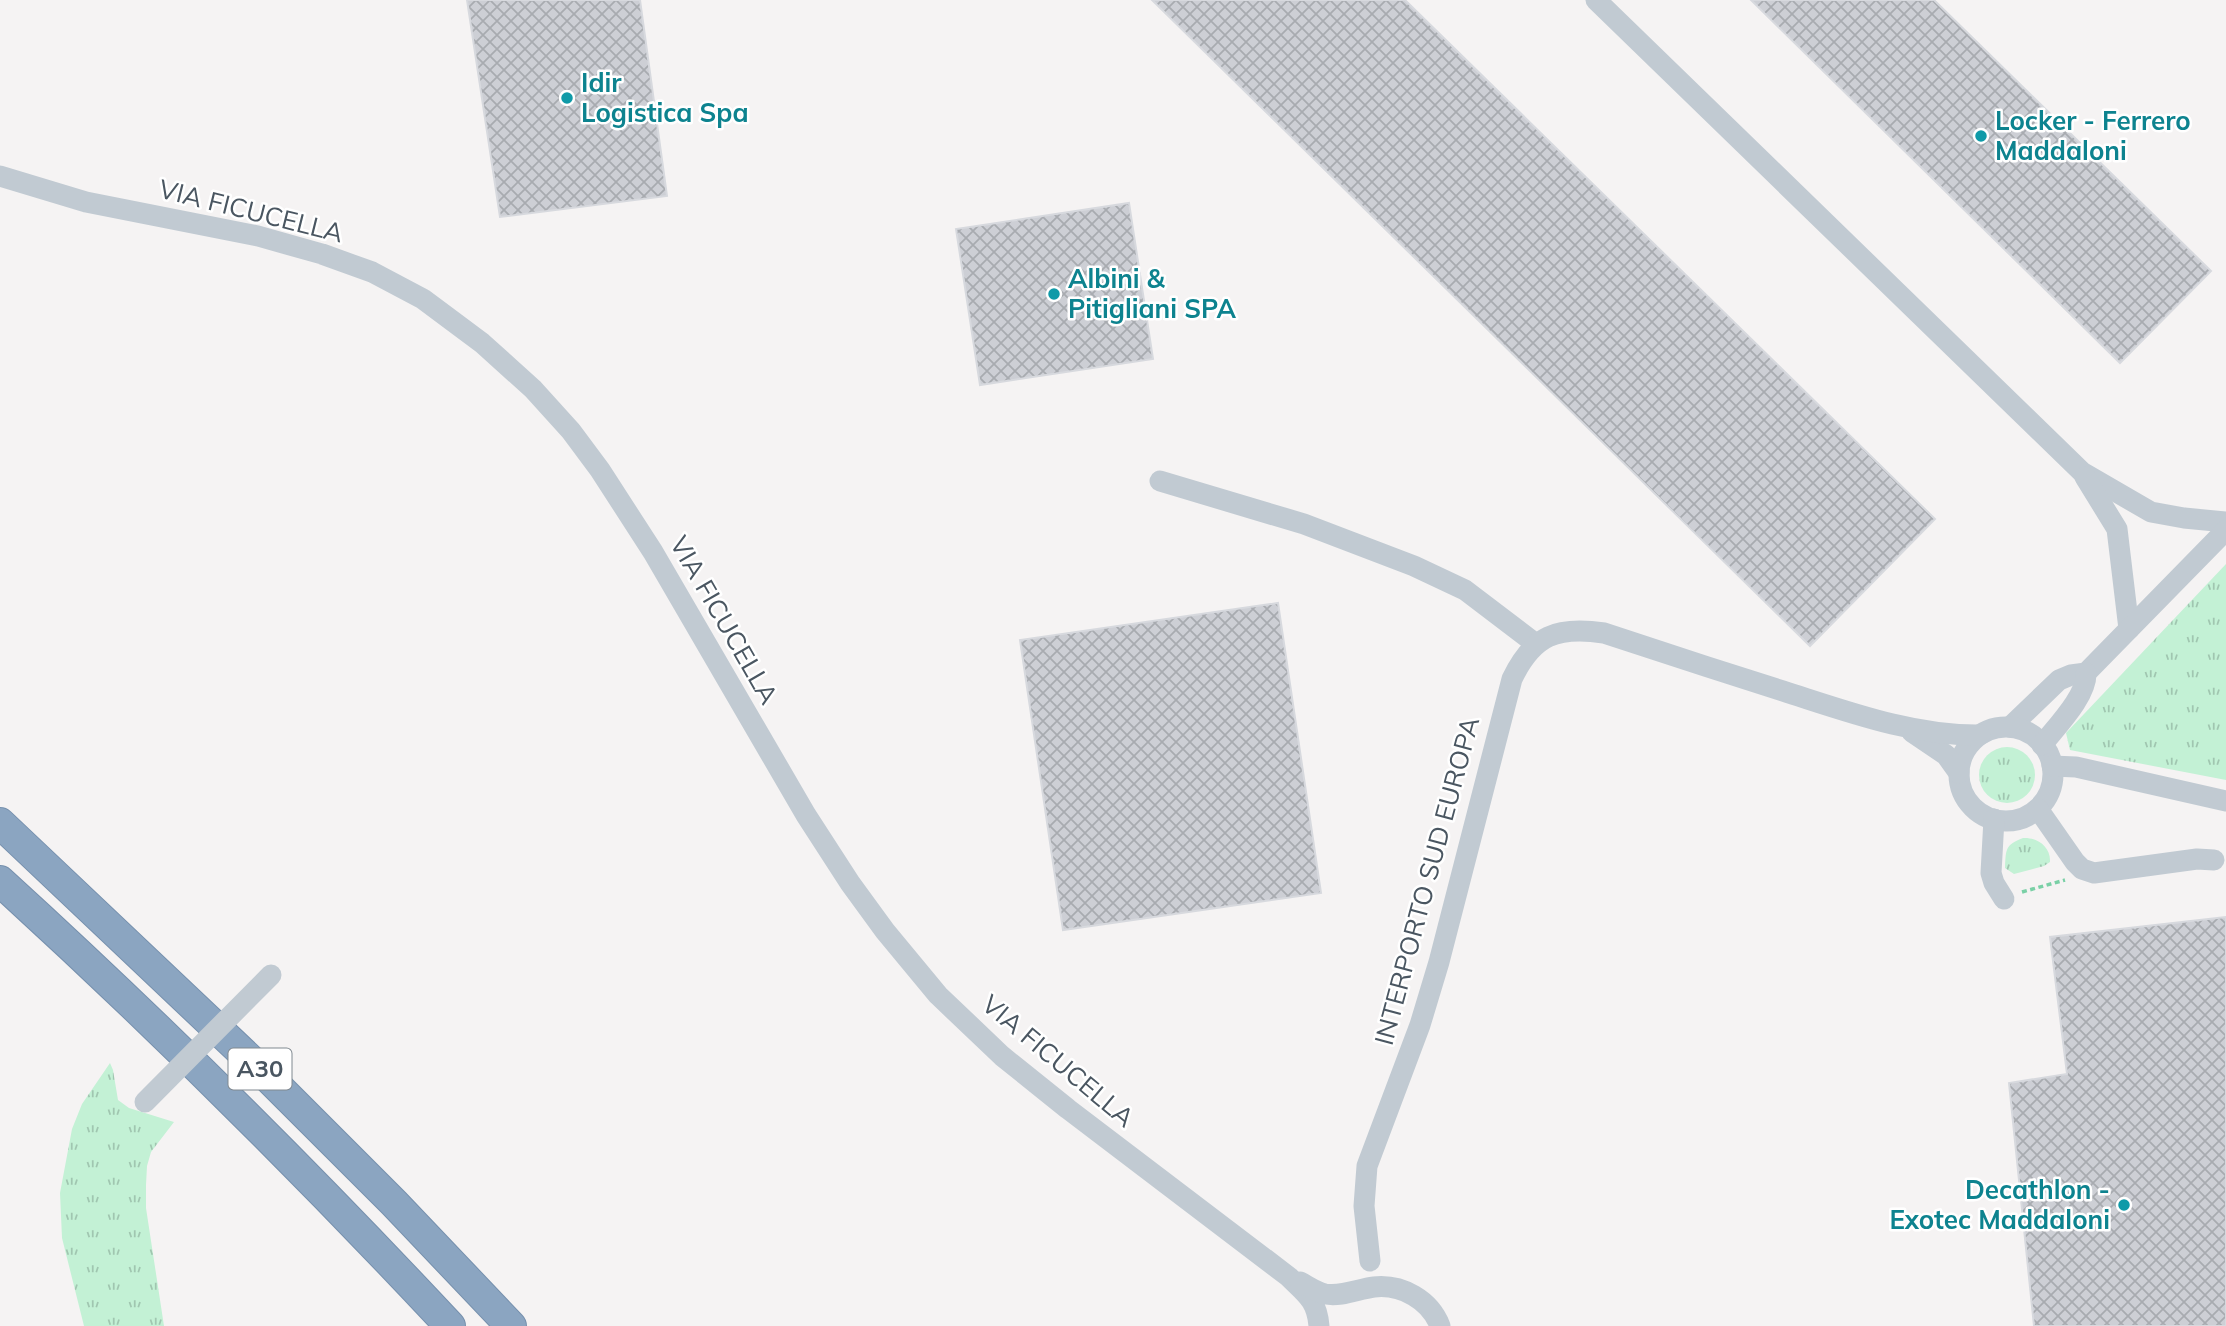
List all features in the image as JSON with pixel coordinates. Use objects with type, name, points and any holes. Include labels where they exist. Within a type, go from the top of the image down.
[{"type":"highway","name":"A30","points":[[0,823],[262,1071],[394,1203],[511,1326]]},
{"type":"highway","name":"A30","points":[[0,880],[114,986],[367,1237],[450,1326]]},
{"type":"street","points":[[1596,0],[2082,472],[2151,512],[2184,519],[2226,522]]},
{"type":"street","name":"VIA FICUCELLA","points":[[0,176],[86,202],[258,236],[322,254],[372,272],[423,299],[482,343],[541,397],[600,470],[653,552],[806,815],[885,931],[938,995],[1002,1056],[1068,1110],[1289,1277],[1312,1299],[1322,1326]]},
{"type":"street","points":[[2082,472],[2117,529],[2129,629]]},
{"type":"street","points":[[1160,481],[1304,524],[1414,566],[1465,590],[1536,644],[1556,633],[1579,629],[1604,634],[1904,727],[1956,735],[1980,734],[1994,728],[2010,727],[2025,731],[2038,739],[2052,766],[2052,782],[2047,797],[2038,809],[2025,817],[2010,821],[1994,819],[1980,813],[1968,802],[1961,788],[1959,774],[1962,758],[1969,745],[1980,734]]},
{"type":"street","points":[[2010,727],[2059,680],[2071,674],[2086,673],[2226,530]]},
{"type":"street","name":"INTERPORTO SUD EUROPA","points":[[1370,1261],[1364,1206],[1367,1166],[1420,1025],[1439,962],[1512,679],[1521,660],[1536,644]]},
{"type":"street","points":[[2042,745],[2080,695],[2087,682],[2086,673]]},
{"type":"street","points":[[1904,727],[1946,755],[1959,774]]},
{"type":"street","points":[[2052,766],[2077,766],[2226,801]]},
{"type":"street","points":[[2038,809],[2082,869],[2094,873],[2197,859],[2214,860]]},
{"type":"street","points":[[1994,819],[1991,873],[2004,899]]},
{"type":"street","points":[[145,1101],[271,975]]},
{"type":"street","name":"VIA FICUCELLA","points":[[1289,1277],[1323,1294],[1393,1287],[1412,1294],[1428,1306],[1440,1326]]},
{"type":"street","name":"VIA FICUCELLA","points":[[1322,1326],[1344,1299],[1358,1291]]},
{"type":"path","points":[[2004,899],[2029,889],[2094,873]]},
{"type":"green space","points":[[2226,564],[2226,780],[2070,750],[2066,733]]},
{"type":"green space","points":[[2001,747],[2013,747],[2023,751],[2031,759],[2035,775],[2031,791],[2023,799],[2013,803],[2001,803],[1991,799],[1983,791],[1979,781],[1979,769],[1983,759],[1991,751]]},
{"type":"green space","points":[[2023,838],[2042,844],[2048,852],[2050,862],[2014,874],[2005,868],[2006,852],[2013,843]]},
{"type":"green space","points":[[110,1063],[118,1100],[129,1108],[174,1122],[151,1152],[146,1185],[146,1208],[164,1326],[84,1326],[62,1238],[60,1193],[72,1129],[82,1104]]},
{"type":"building","name":"Idir Logistica Spa","points":[[467,0],[640,0],[667,196],[500,217]]},
{"type":"building","points":[[1152,0],[1405,0],[1935,519],[1810,646]]},
{"type":"building","name":"Locker - Ferrero Maddaloni","points":[[1751,0],[1934,0],[2211,271],[2120,363]]},
{"type":"building","name":"Albini & Pitigliani SPA","points":[[1129,203],[1153,359],[980,385],[956,229]]},
{"type":"building","points":[[1278,603],[1321,893],[1063,930],[1020,640]]},
{"type":"building","name":"Decathlon - Exotec Maddaloni","points":[[2226,917],[2226,1326],[2034,1326],[2009,1083],[2067,1074],[2050,937]]},
{"type":"place","name":"Idir Logistica Spa","points":[[567,98]]},
{"type":"place","name":"Locker - Ferrero Maddaloni","points":[[1981,136]]},
{"type":"place","name":"Albini & Pitigliani SPA","points":[[1054,294]]},
{"type":"place","name":"Decathlon - Exotec Maddaloni","points":[[2124,1205]]}]
